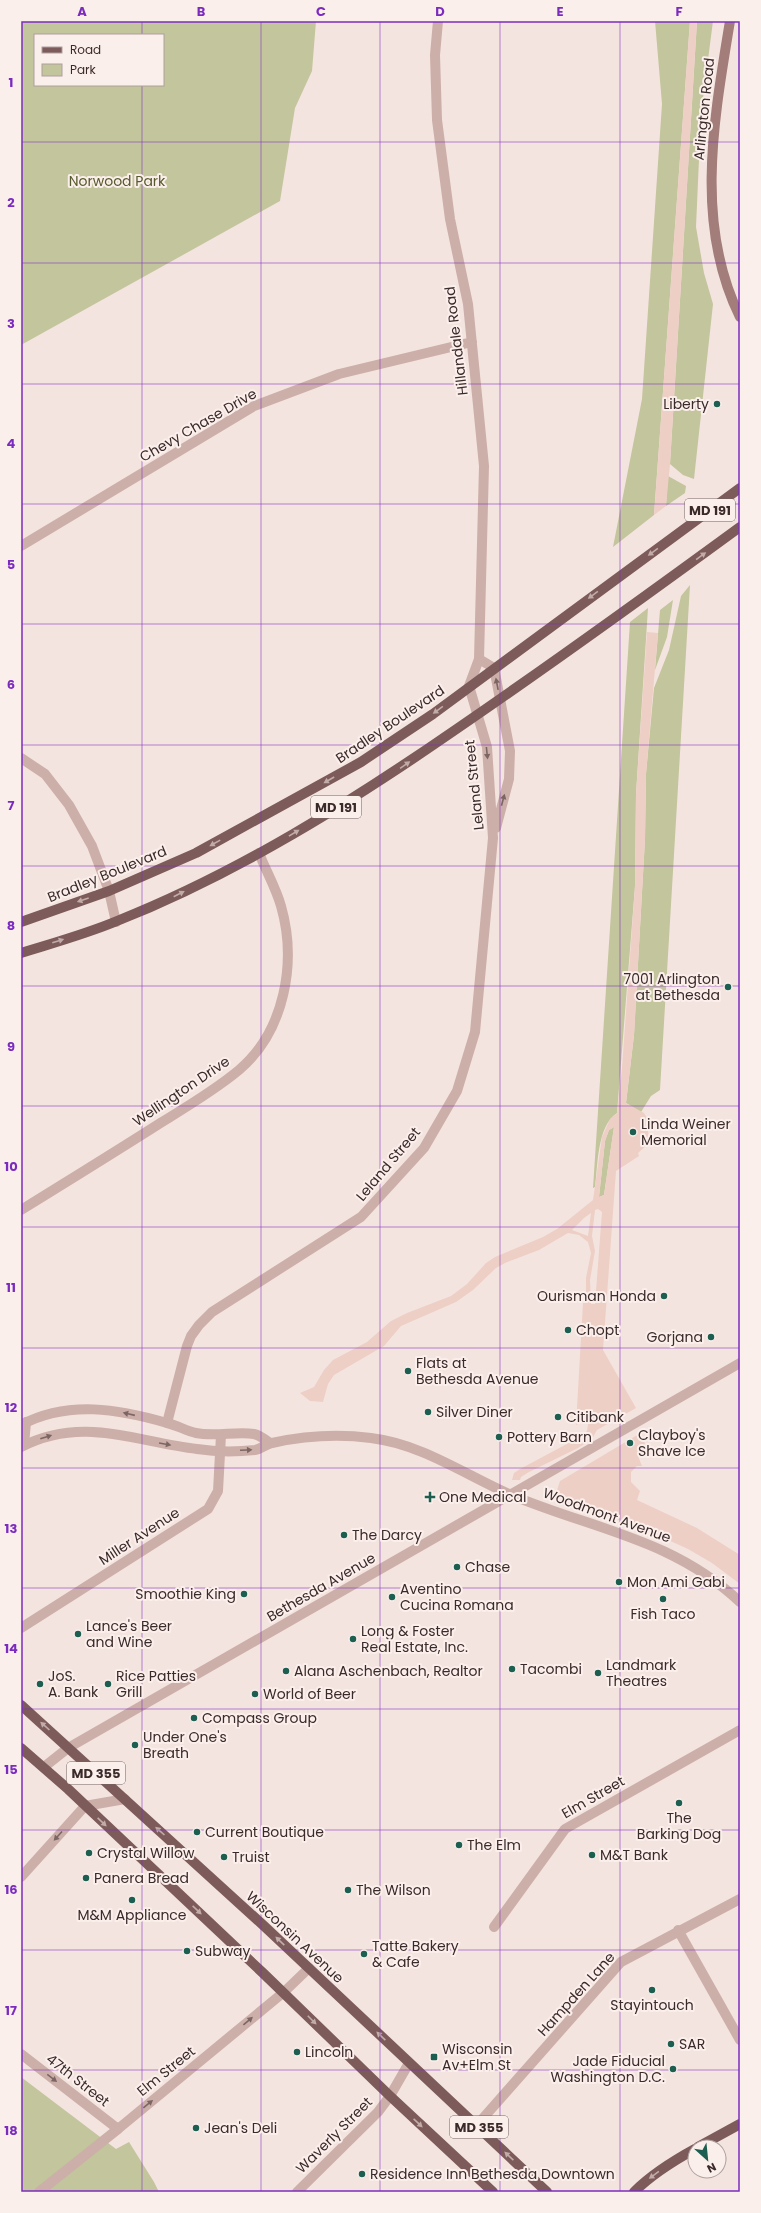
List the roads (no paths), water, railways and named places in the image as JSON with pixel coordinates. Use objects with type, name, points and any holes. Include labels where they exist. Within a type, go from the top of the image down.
[{"type":"main road","name":"Arlington Road","points":[[730,21],[712,146],[712,214],[714,233],[731,299],[740,317]]},
{"type":"main road","name":"Bradley Boulevard","points":[[21,922],[109,891],[196,853],[361,762],[433,714],[469,686],[740,488]]},
{"type":"main road","name":"MD 191","points":[[21,953],[116,922],[172,897],[259,853],[388,777],[478,715],[740,527]]},
{"type":"main road","name":"Wisconsin Avenue","points":[[21,1706],[125,1799],[548,2192]]},
{"type":"main road","name":"MD 355","points":[[21,1748],[44,1767],[284,1992],[390,2096],[493,2192]]},
{"type":"main road","points":[[713,2139],[740,2124]]},
{"type":"main road","points":[[634,2192],[646,2181],[676,2159],[687,2153]]},
{"type":"street","name":"Hillandale Road","points":[[438,21],[434,55],[437,120],[450,219],[468,304],[484,466],[479,659]]},
{"type":"street","name":"Chevy Chase Drive","points":[[21,546],[254,406],[339,374],[472,342]]},
{"type":"street","points":[[469,686],[479,659],[494,668]]},
{"type":"street","name":"Leland Street","points":[[493,838],[509,779],[510,751],[494,668]]},
{"type":"street","name":"Leland Street","points":[[167,1423],[187,1346],[191,1336],[199,1324],[212,1312],[361,1217],[424,1148],[457,1091],[475,1032],[493,838],[487,747],[469,686]]},
{"type":"street","points":[[21,758],[45,774],[70,805],[92,846],[109,891],[116,922]]},
{"type":"street","name":"Wellington Drive","points":[[21,1210],[205,1095],[240,1069],[262,1044],[280,1009],[286,982],[288,947],[281,906],[259,853]]},
{"type":"street","name":"Bethesda Avenue","points":[[44,1767],[68,1748],[740,1363]]},
{"type":"street","points":[[23,1446],[24,1423],[53,1412],[90,1408],[108,1409],[167,1423],[196,1433],[221,1435],[255,1434],[270,1443]]},
{"type":"street","name":"Woodmont Avenue","points":[[23,1446],[51,1436],[89,1430],[196,1449],[220,1451],[257,1450],[270,1443],[344,1436],[396,1442],[422,1451],[511,1494],[665,1551],[703,1572],[740,1602]]},
{"type":"street","name":"Miller Avenue","points":[[21,1628],[208,1509],[218,1491],[221,1435]]},
{"type":"street","name":"Elm Street","points":[[494,1927],[565,1829],[740,1730]]},
{"type":"street","points":[[21,1876],[85,1806],[125,1799]]},
{"type":"street","name":"Hampden Lane","points":[[477,2125],[621,1962],[678,1930],[740,1899]]},
{"type":"street","points":[[678,1930],[740,2040]]},
{"type":"street","name":"Elm Street","points":[[39,2192],[284,1992],[308,1968]]},
{"type":"street","name":"47th Street","points":[[21,2054],[118,2129]]},
{"type":"street","points":[[390,2096],[409,2063]]},
{"type":"street","name":"Waverly Street","points":[[297,2192],[378,2112],[390,2096]]},
{"type":"place","name":"Liberty","points":[[717,404]]},
{"type":"place","name":"7001 Arlington at Bethesda","points":[[728,987]]},
{"type":"place","name":"Linda Weiner Memorial","points":[[633,1132]]},
{"type":"place","name":"Ourisman Honda","points":[[664,1296]]},
{"type":"place","name":"Chopt","points":[[568,1330]]},
{"type":"place","name":"Gorjana","points":[[711,1337]]},
{"type":"place","name":"Flats at Bethesda Avenue","points":[[408,1371]]},
{"type":"place","name":"Silver Diner","points":[[428,1412]]},
{"type":"place","name":"Citibank","points":[[558,1417]]},
{"type":"place","name":"Pottery Barn","points":[[499,1437]]},
{"type":"place","name":"Clayboy's Shave Ice","points":[[630,1443]]},
{"type":"place","name":"One Medical","points":[[430,1497]]},
{"type":"place","name":"The Darcy","points":[[344,1535]]},
{"type":"place","name":"Chase","points":[[457,1567]]},
{"type":"place","name":"Mon Ami Gabi","points":[[619,1582]]},
{"type":"place","name":"Smoothie King","points":[[244,1594]]},
{"type":"place","name":"Aventino Cucina Romana","points":[[392,1597]]},
{"type":"place","name":"Fish Taco","points":[[663,1599]]},
{"type":"place","name":"Lance's Beer and Wine","points":[[78,1634]]},
{"type":"place","name":"Long & Foster Real Estate, Inc.","points":[[353,1639]]},
{"type":"place","name":"Tacombi","points":[[512,1669]]},
{"type":"place","name":"Alana Aschenbach, Realtor","points":[[286,1671]]},
{"type":"place","name":"Landmark Theatres","points":[[598,1673]]},
{"type":"place","name":"JoS. A. Bank","points":[[40,1684]]},
{"type":"place","name":"Rice Patties Grill","points":[[108,1684]]},
{"type":"place","name":"World of Beer","points":[[255,1694]]},
{"type":"place","name":"Compass Group","points":[[194,1718]]},
{"type":"place","name":"Under One's Breath","points":[[135,1745]]},
{"type":"place","name":"The Barking Dog","points":[[679,1803]]},
{"type":"place","name":"Current Boutique","points":[[197,1832]]},
{"type":"place","name":"The Elm","points":[[459,1845]]},
{"type":"place","name":"Crystal Willow","points":[[89,1853]]},
{"type":"place","name":"M&T Bank","points":[[592,1855]]},
{"type":"place","name":"Truist","points":[[224,1857]]},
{"type":"place","name":"Panera Bread","points":[[86,1878]]},
{"type":"place","name":"The Wilson","points":[[348,1890]]},
{"type":"place","name":"M&M Appliance","points":[[132,1900]]},
{"type":"place","name":"Subway","points":[[187,1951]]},
{"type":"place","name":"Tatte Bakery & Cafe","points":[[364,1954]]},
{"type":"place","name":"Stayintouch","points":[[652,1990]]},
{"type":"place","name":"SAR","points":[[671,2044]]},
{"type":"place","name":"Lincoln","points":[[297,2052]]},
{"type":"place","name":"Wisconsin Av+Elm St","points":[[434,2057]]},
{"type":"place","name":"Jade Fiducial Washington D.C.","points":[[673,2069]]},
{"type":"place","name":"Jean's Deli","points":[[196,2128]]},
{"type":"place","name":"Residence Inn Bethesda Downtown","points":[[362,2174]]},
{"type":"park label","name":"Norwood Park","points":[[117,181]]}]
